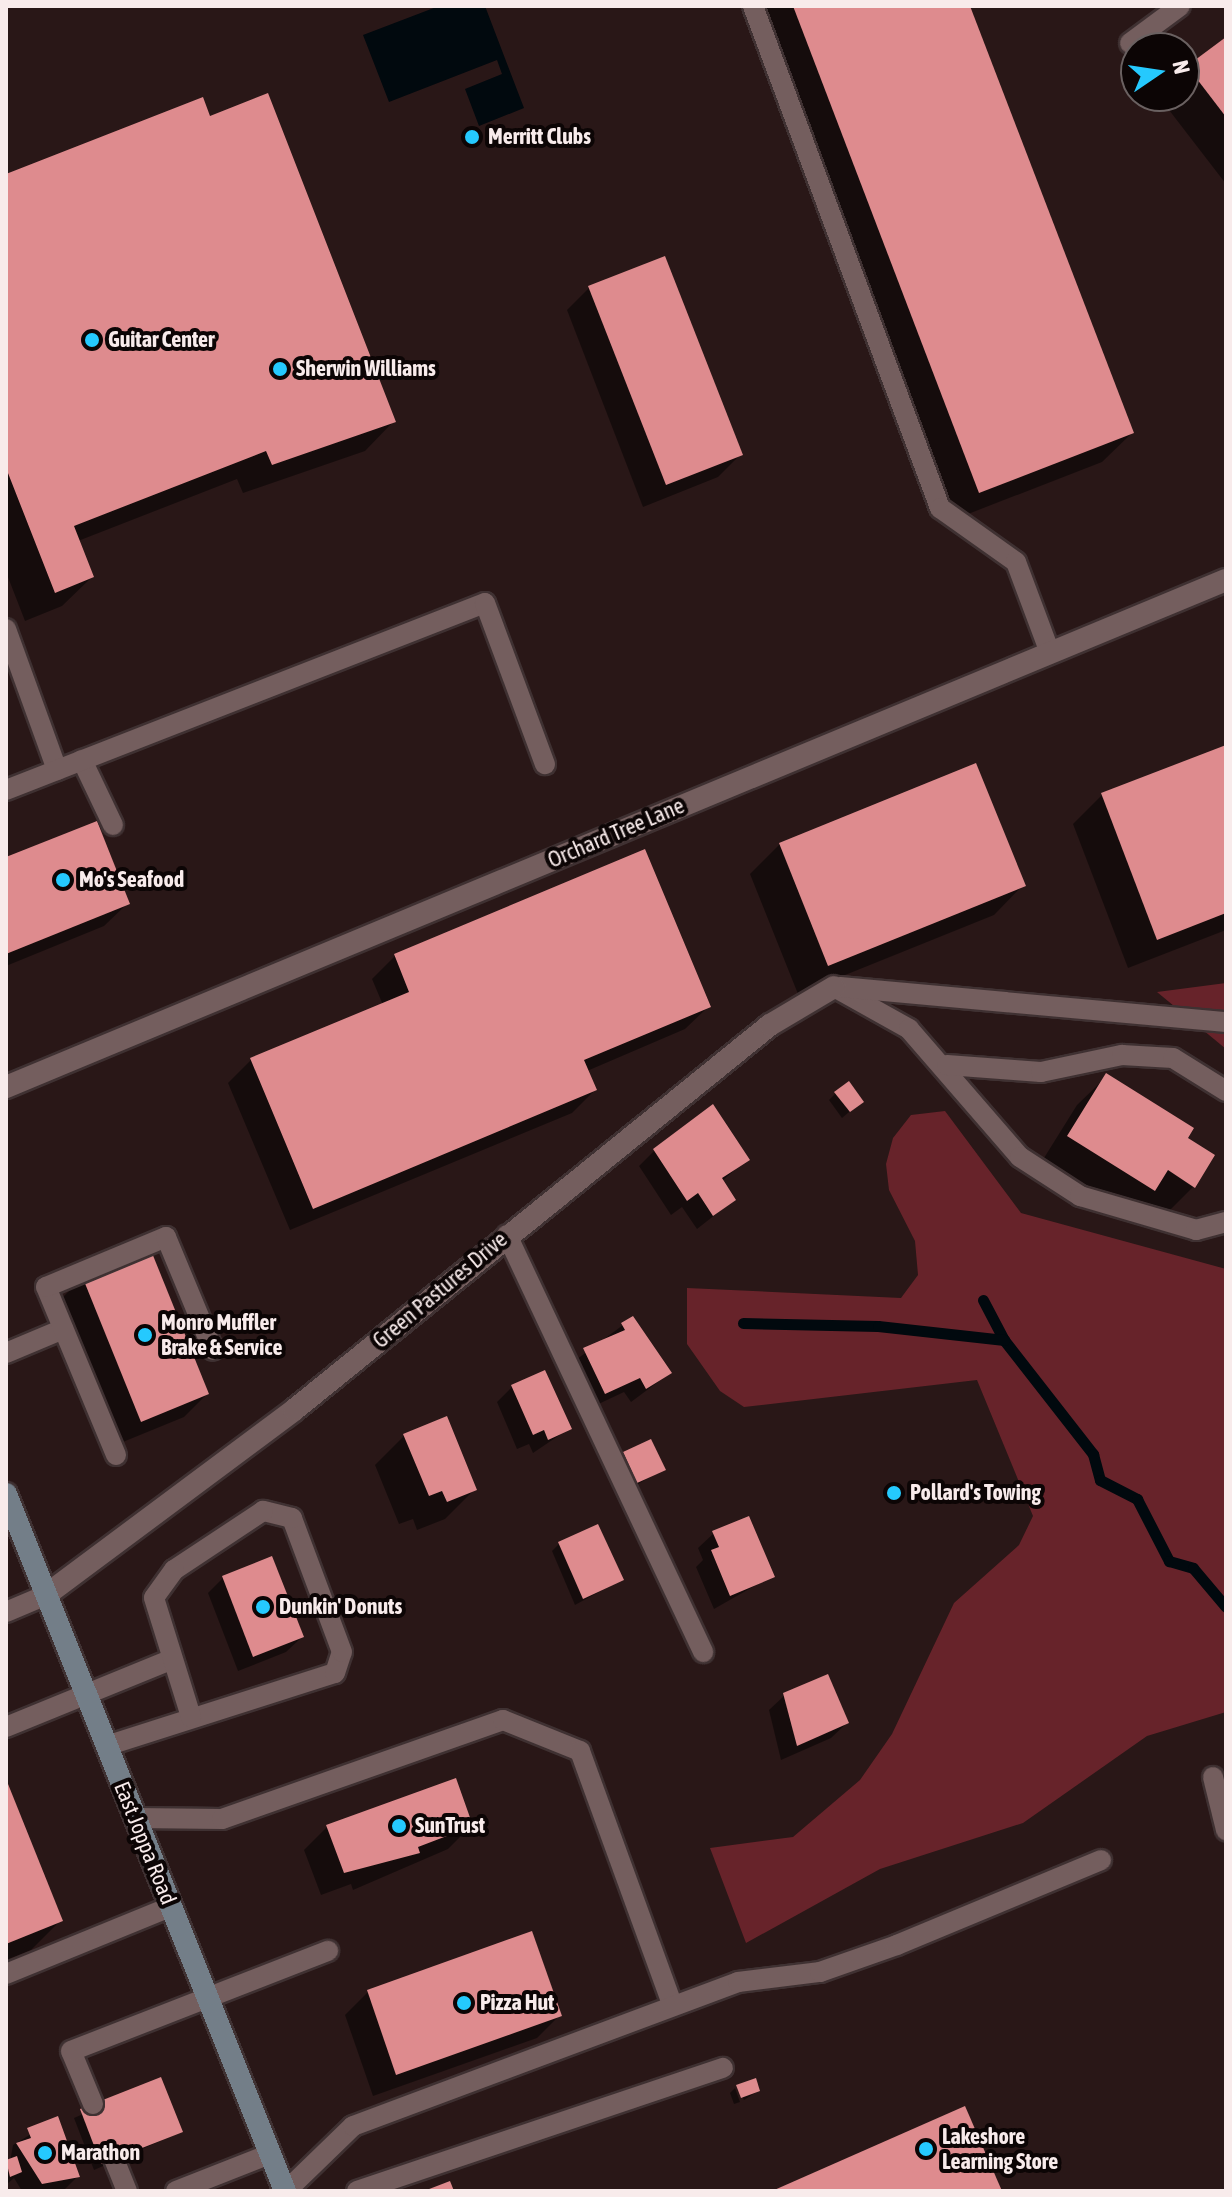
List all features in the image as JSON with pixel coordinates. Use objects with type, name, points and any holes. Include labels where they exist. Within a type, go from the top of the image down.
[{"type":"main road","name":"East Joppa Road","points":[[7,1497],[285,2191]]},
{"type":"street","name":"Orchard Tree Lane","points":[[6,1087],[1226,580]]},
{"type":"street","name":"Green Pastures Drive","points":[[46,1595],[294,1410],[770,1025],[834,987]]},
{"type":"lane","points":[[753,6],[940,508],[1016,562],[1050,653]]},
{"type":"lane","points":[[1145,32],[1180,6]]},
{"type":"lane","points":[[6,790],[485,603],[545,764]]},
{"type":"lane","points":[[6,629],[57,770]]},
{"type":"lane","points":[[82,760],[113,825]]},
{"type":"lane","points":[[834,987],[1226,1022]]},
{"type":"lane","points":[[834,987],[909,1029],[947,1065],[1020,1157],[1080,1196],[1196,1230],[1226,1222]]},
{"type":"lane","points":[[947,1065],[1041,1072],[1122,1055],[1173,1058],[1226,1091]]},
{"type":"lane","points":[[507,1235],[703,1652]]},
{"type":"lane","points":[[116,1455],[46,1287],[166,1237],[213,1350]]},
{"type":"lane","points":[[6,1353],[63,1329]]},
{"type":"lane","points":[[106,1746],[335,1673],[342,1652],[292,1518],[263,1511],[174,1570],[154,1598],[170,1660],[191,1717]]},
{"type":"lane","points":[[6,1612],[46,1595]]},
{"type":"lane","points":[[6,1727],[170,1660]]},
{"type":"lane","points":[[135,1818],[222,1819],[503,1720],[580,1751],[673,2006]]},
{"type":"lane","points":[[1213,1777],[1226,1830]]},
{"type":"lane","points":[[285,2191],[353,2126],[738,1982],[820,1972],[1101,1860]]},
{"type":"lane","points":[[6,1974],[170,1907]]},
{"type":"lane","points":[[93,2104],[71,2051],[328,1951]]},
{"type":"lane","points":[[357,2191],[723,2068]]},
{"type":"lane","points":[[176,2191],[270,2154]]},
{"type":"lane","points":[[114,2159],[127,2191]]},
{"type":"shaded area","points":[[439,6],[485,6],[524,108],[479,126],[465,89],[502,74],[497,60],[389,102],[363,35]]},
{"type":"shaded area","points":[[1226,983],[1226,1049],[1157,992]]},
{"type":"shaded area","points":[[945,1111],[1021,1213],[1226,1269],[1226,1712],[1147,1736],[1023,1823],[880,1869],[746,1943],[710,1848],[793,1837],[860,1780],[892,1734],[954,1603],[1019,1545],[1033,1516],[977,1380],[744,1407],[720,1391],[687,1344],[687,1288],[901,1298],[918,1275],[915,1241],[889,1190],[886,1164],[893,1138],[911,1115]]},
{"type":"building","points":[[793,6],[970,6],[1134,433],[979,493]]},
{"type":"building","points":[[1226,37],[1226,117],[1200,83],[1200,56]]},
{"type":"building","points":[[268,93],[396,422],[272,465],[266,451],[74,526],[94,577],[55,593],[6,468],[6,174],[203,97],[210,116]]},
{"type":"building","points":[[665,256],[743,455],[666,485],[588,286]]},
{"type":"building","points":[[1226,745],[1226,913],[1157,940],[1101,793]]},
{"type":"building","points":[[976,763],[1026,886],[828,966],[779,843]]},
{"type":"building","name":"Mo's Seafood","points":[[97,821],[130,904],[6,954],[6,857]]},
{"type":"building","points":[[645,849],[711,1007],[584,1060],[597,1090],[313,1209],[250,1058],[409,992],[394,954]]},
{"type":"building","points":[[1106,1073],[1194,1128],[1188,1138],[1215,1155],[1195,1188],[1168,1170],[1155,1191],[1067,1136]]},
{"type":"building","points":[[849,1081],[864,1102],[850,1112],[834,1092]]},
{"type":"building","points":[[713,1104],[750,1160],[722,1178],[736,1200],[713,1216],[698,1193],[687,1201],[653,1149]]},
{"type":"building","name":"Monro Muffler Brake & Service","points":[[150,1248],[209,1394],[141,1422],[82,1276]]},
{"type":"building","points":[[633,1316],[672,1373],[646,1389],[640,1378],[605,1394],[583,1348],[625,1330],[621,1323]]},
{"type":"building","points":[[545,1370],[572,1429],[548,1440],[544,1430],[533,1435],[511,1385]]},
{"type":"building","points":[[447,1416],[477,1490],[447,1502],[442,1491],[429,1496],[403,1434]]},
{"type":"building","points":[[651,1439],[666,1470],[637,1483],[623,1452]]},
{"type":"building","points":[[749,1516],[775,1577],[730,1596],[711,1550],[719,1547],[712,1531]]},
{"type":"building","points":[[598,1524],[624,1580],[583,1599],[558,1542]]},
{"type":"building","name":"Dunkin' Donuts","points":[[272,1556],[304,1637],[253,1657],[222,1576]]},
{"type":"building","points":[[828,1674],[849,1723],[797,1746],[783,1693]]},
{"type":"building","name":"SunTrust","points":[[456,1778],[473,1826],[418,1847],[420,1853],[344,1873],[326,1825]]},
{"type":"building","points":[[6,1779],[63,1921],[6,1944]]},
{"type":"building","name":"Pizza Hut","points":[[532,1931],[562,2016],[396,2075],[367,1990]]},
{"type":"building","name":"Marathon","points":[[161,2077],[183,2132],[101,2164],[80,2109]]},
{"type":"building","points":[[756,2078],[760,2091],[741,2098],[736,2085]]},
{"type":"building","name":"Lakeshore Learning Store","points":[[965,2106],[1002,2191],[772,2191]]},
{"type":"building","name":"Marathon","points":[[58,2116],[80,2177],[42,2184],[16,2143],[31,2138],[27,2128]]},
{"type":"building","points":[[17,2156],[22,2172],[10,2177],[6,2160]]},
{"type":"building","points":[[450,2181],[454,2191],[424,2191]]},
{"type":"waterway","points":[[983,1300],[1004,1340],[1093,1454],[1100,1480],[1137,1499],[1169,1561],[1193,1568],[1226,1607]]},
{"type":"waterway","points":[[743,1323],[878,1326],[1004,1340]]},
{"type":"place","name":"Merritt Clubs","points":[[472,137]]},
{"type":"place","name":"Guitar Center","points":[[92,340]]},
{"type":"place","name":"Sherwin Williams","points":[[280,369]]},
{"type":"place","name":"Mo's Seafood","points":[[63,880]]},
{"type":"place","name":"Monro Muffler Brake & Service","points":[[145,1335]]},
{"type":"place","name":"Pollard's Towing","points":[[894,1493]]},
{"type":"place","name":"Dunkin' Donuts","points":[[263,1607]]},
{"type":"place","name":"SunTrust","points":[[399,1826]]},
{"type":"place","name":"Pizza Hut","points":[[464,2003]]},
{"type":"place","name":"Lakeshore Learning Store","points":[[926,2149]]},
{"type":"place","name":"Marathon","points":[[45,2153]]}]
